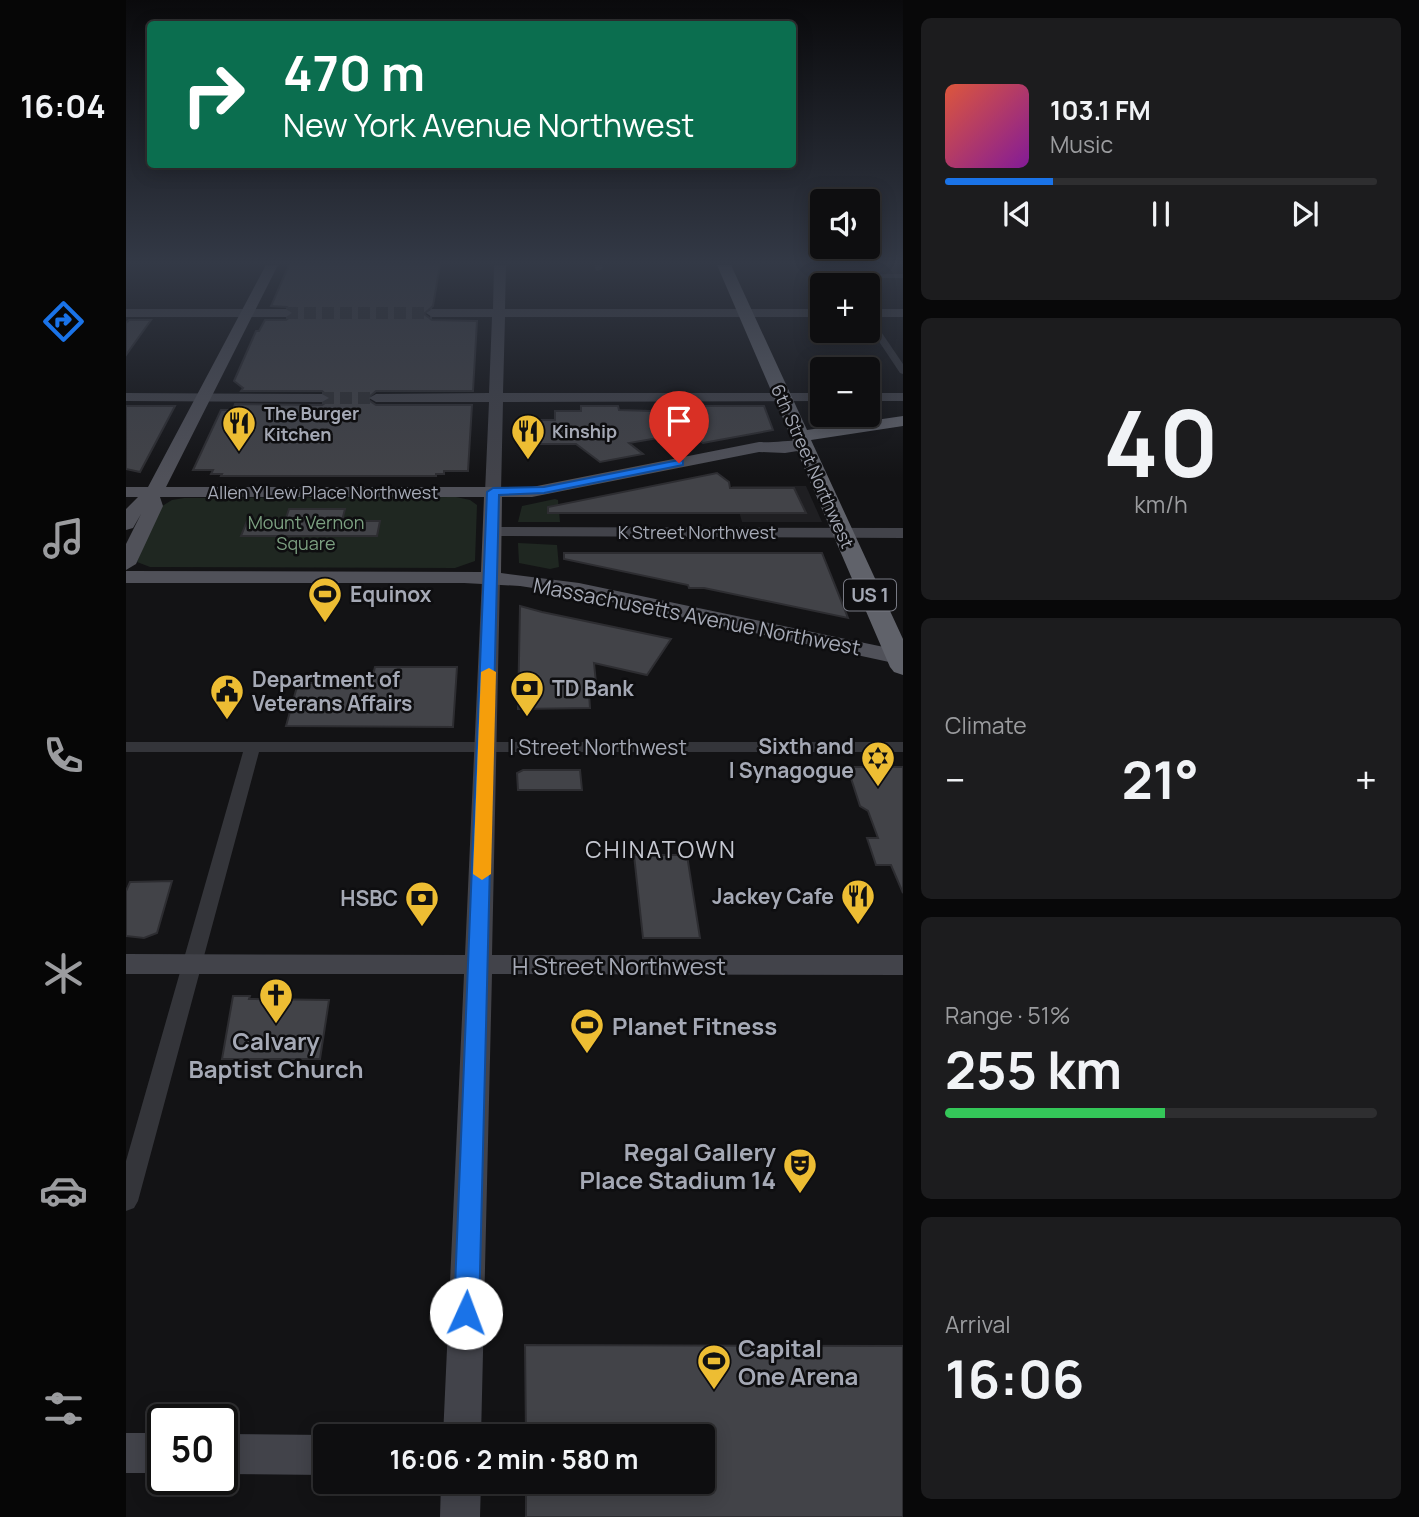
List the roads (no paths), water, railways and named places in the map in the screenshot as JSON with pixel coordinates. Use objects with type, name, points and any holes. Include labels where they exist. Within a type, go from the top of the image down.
[{"type":"highway","name":"6th Street Northwest","points":[[755,336],[901,661]]},
{"type":"highway","points":[[802,440],[824,441],[842,432],[903,421]]},
{"type":"main road","points":[[126,524],[136,507],[153,494],[235,336]]},
{"type":"main road","points":[[462,1424],[497,336]]},
{"type":"main road","points":[[126,397],[322,398]]},
{"type":"main road","points":[[376,398],[810,397]]},
{"type":"main road","points":[[880,397],[903,397]]},
{"type":"main road","name":"Allen Y Lew Place Northwest","points":[[153,494],[544,490],[759,447],[785,448],[802,440]]},
{"type":"main road","points":[[126,492],[153,494]]},
{"type":"main road","points":[[126,564],[154,506],[153,494]]},
{"type":"main road","name":"K Street Northwest","points":[[492,532],[903,533]]},
{"type":"main road","points":[[126,577],[491,578]]},
{"type":"main road","name":"Massachusetts Avenue Northwest","points":[[491,578],[579,589],[901,661]]},
{"type":"main road","name":"H Street Northwest","points":[[126,964],[903,965]]},
{"type":"main road","points":[[126,1453],[147,1453]]},
{"type":"main road","points":[[238,1454],[313,1455]]},
{"type":"main road","points":[[460,1517],[461,1494]]},
{"type":"street","points":[[880,336],[903,370]]},
{"type":"street","name":"I Street Northwest","points":[[126,747],[903,747]]},
{"type":"street","points":[[126,1200],[252,747]]},
{"type":"tunnel","points":[[322,398],[376,398]]},
{"type":"place","name":"The Burger Kitchen","points":[[239,453]]},
{"type":"place","name":"Kinship","points":[[528,461]]},
{"type":"place","name":"Equinox","points":[[325,624]]},
{"type":"place","name":"TD Bank","points":[[527,718]]},
{"type":"place","name":"Department of Veterans Affairs","points":[[227,721]]},
{"type":"place","name":"Sixth and I Synagogue","points":[[878,788]]},
{"type":"place","name":"Jackey Cafe","points":[[858,926]]},
{"type":"place","name":"HSBC","points":[[422,928]]},
{"type":"place","name":"Calvary Baptist Church","points":[[276,1025]]},
{"type":"place","name":"Planet Fitness","points":[[587,1055]]},
{"type":"place","name":"Regal Gallery Place Stadium 14","points":[[800,1195]]},
{"type":"place","name":"Capital One Arena","points":[[714,1391]]},
{"type":"district","name":"CHINATOWN","points":[[661,849]]},
{"type":"park label","name":"Mount Vernon Square","points":[[306,532]]}]
